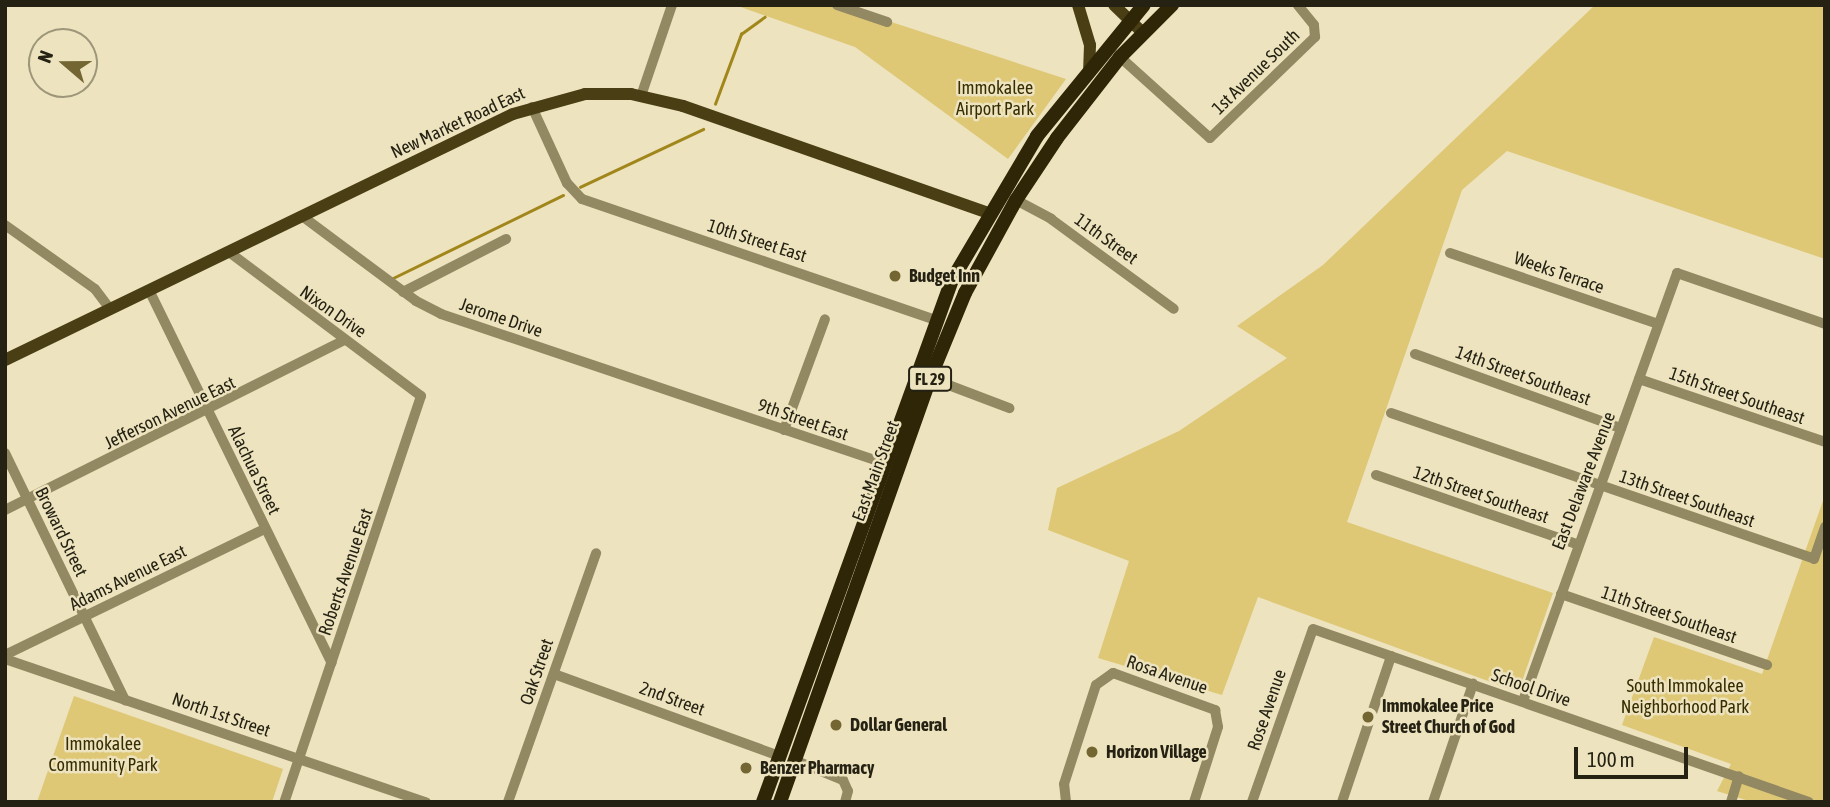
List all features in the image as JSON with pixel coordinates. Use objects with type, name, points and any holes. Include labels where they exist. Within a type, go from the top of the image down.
[{"type":"highway","name":"East Main Street","points":[[763,802],[935,320],[989,213],[1037,136],[1089,68],[1144,5]]},
{"type":"highway","name":"East Main Street","points":[[780,802],[897,469],[957,312],[1003,221],[1070,121],[1120,58],[1172,5]]},
{"type":"highway","points":[[989,213],[1003,221]]},
{"type":"highway","points":[[883,463],[897,469]]},
{"type":"highway","points":[[779,756],[794,760]]},
{"type":"main road","points":[[1078,5],[1090,45],[1089,68]]},
{"type":"main road","points":[[1114,5],[1143,33]]},
{"type":"main road","name":"New Market Road East","points":[[5,360],[531,107],[585,94],[641,96],[989,213]]},
{"type":"street","points":[[641,96],[672,5]]},
{"type":"street","points":[[837,5],[887,22]]},
{"type":"street","name":"1st Avenue South","points":[[1120,58],[1210,138],[1315,37],[1314,25],[1298,5]]},
{"type":"street","name":"10th Street East","points":[[531,107],[571,190],[582,199],[935,320]]},
{"type":"street","name":"11th Street","points":[[1016,200],[1052,219],[1174,309]]},
{"type":"street","name":"Jerome Drive","points":[[302,216],[403,292],[441,314],[713,406]]},
{"type":"street","points":[[5,225],[95,289],[110,309]]},
{"type":"street","points":[[403,292],[506,239]]},
{"type":"street","name":"Nixon Drive","points":[[229,252],[421,396]]},
{"type":"street","name":"Weeks Terrace","points":[[1450,253],[1658,324]]},
{"type":"street","name":"East Delaware Avenue","points":[[1522,701],[1576,544],[1676,273],[1825,324]]},
{"type":"street","name":"Alachua Street","points":[[149,290],[332,663]]},
{"type":"street","points":[[784,430],[825,319]]},
{"type":"street","name":"Jefferson Avenue East","points":[[5,510],[207,412],[345,340]]},
{"type":"street","name":"14th Street Southeast","points":[[1415,354],[1621,428]]},
{"type":"street","points":[[930,378],[1009,408]]},
{"type":"street","name":"15th Street Southeast","points":[[1639,379],[1825,442]]},
{"type":"street","name":"Roberts Avenue East","points":[[284,802],[421,396]]},
{"type":"street","name":"9th Street East","points":[[713,406],[883,463]]},
{"type":"street","name":"13th Street Southeast","points":[[1391,413],[1814,559],[1825,527]]},
{"type":"street","name":"Broward Street","points":[[5,453],[124,700]]},
{"type":"street","name":"12th Street Southeast","points":[[1376,475],[1576,544]]},
{"type":"street","name":"Adams Avenue East","points":[[5,657],[265,529]]},
{"type":"street","name":"Oak Street","points":[[508,802],[596,553]]},
{"type":"street","name":"11th Street Southeast","points":[[1561,594],[1767,665]]},
{"type":"street","name":"School Drive","points":[[1313,629],[1809,802]]},
{"type":"street","name":"Rose Avenue","points":[[1252,802],[1313,629]]},
{"type":"street","points":[[1342,802],[1391,656]]},
{"type":"street","name":"North 1st Street","points":[[5,657],[426,802]]},
{"type":"street","name":"Rosa Avenue","points":[[1066,802],[1064,784],[1096,685],[1114,673],[1215,710],[1218,727],[1194,802]]},
{"type":"street","name":"2nd Street","points":[[554,674],[779,756]]},
{"type":"street","points":[[1435,801],[1473,684]]},
{"type":"street","points":[[794,760],[843,780],[848,791],[845,802]]},
{"type":"street","points":[[1731,802],[1739,776]]},
{"type":"green space","name":"Immokalee Airport Park","points":[[735,5],[839,5],[1066,79],[1008,159],[855,47]]},
{"type":"green space","points":[[1595,5],[1825,5],[1825,259],[1507,151],[1462,190],[1347,522],[1553,593],[1520,687],[1510,689],[1258,597],[1222,695],[1098,658],[1129,561],[1048,530],[1057,488],[1179,431],[1287,358],[1237,326],[1323,265]]},
{"type":"green space","name":"South Immokalee Neighborhood Park","points":[[1825,495],[1825,802],[1752,802],[1717,791],[1731,764],[1622,725],[1654,637],[1762,674]]},
{"type":"green space","name":"Immokalee Community Park","points":[[74,696],[283,769],[272,802],[37,802]]},
{"type":"waterway","points":[[715,104],[741,34],[764,17]]},
{"type":"waterway","points":[[580,187],[703,129]]},
{"type":"waterway","points":[[393,278],[563,195]]},
{"type":"place","name":"Budget Inn","points":[[895,276]]},
{"type":"place","name":"Immokalee Price Street Church of God","points":[[1368,717]]},
{"type":"place","name":"Dollar General","points":[[836,725]]},
{"type":"place","name":"Horizon Village","points":[[1092,752]]},
{"type":"place","name":"Benzer Pharmacy","points":[[746,768]]}]
